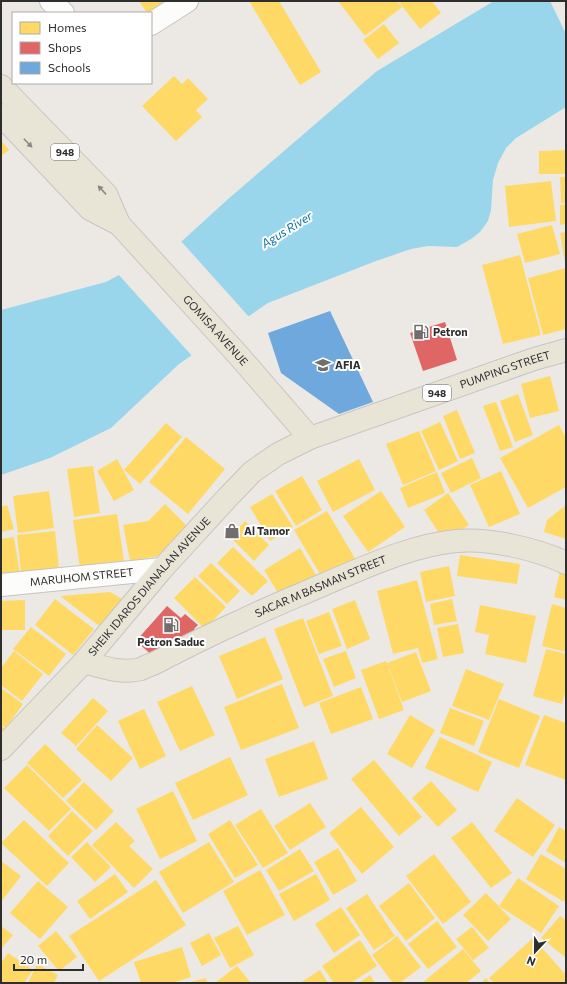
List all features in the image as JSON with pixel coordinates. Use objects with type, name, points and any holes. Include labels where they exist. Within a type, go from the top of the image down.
[{"type":"main road","name":"GOMISA AVENUE","points":[[1,86],[106,194],[126,232]]},
{"type":"main road","name":"GOMISA AVENUE","points":[[1,115],[90,208],[126,232],[239,356],[310,438]]},
{"type":"main road","name":"PUMPING STREET","points":[[310,438],[534,359],[566,350]]},
{"type":"main road","name":"SHEIK IDAROS DIANALAN AVENUE","points":[[1,749],[84,662],[162,569],[226,498],[252,472],[278,454],[310,438]]},
{"type":"main road","name":"SACAR M BASMAN STREET","points":[[84,662],[108,669],[125,671],[140,669],[241,620],[358,570],[417,548],[457,541],[486,541],[524,548],[566,563]]},
{"type":"street","points":[[52,1],[62,12]]},
{"type":"street","points":[[152,23],[187,1]]},
{"type":"street","name":"MARUHOM STREET","points":[[1,585],[162,569]]},
{"type":"water","name":"Agus River","points":[[494,1],[566,1],[566,107],[516,138],[506,148],[498,163],[493,180],[491,210],[488,221],[480,232],[457,247],[428,246],[411,249],[268,303],[179,364],[111,428],[50,458],[1,475],[1,310],[106,282],[182,241],[227,200],[377,71]]},
{"type":"pier","points":[[550,1],[566,1],[566,34]]},
{"type":"pier","points":[[180,240],[250,318],[193,357],[118,274]]},
{"type":"building: Homes","points":[[139,1],[180,1],[152,13],[146,12]]},
{"type":"building: Homes","points":[[249,1],[279,1],[321,72],[300,85]]},
{"type":"building: Homes","points":[[338,1],[397,1],[402,7],[365,36]]},
{"type":"building: Homes","points":[[398,1],[432,1],[441,13],[420,29]]},
{"type":"building: Homes","points":[[384,24],[399,43],[378,59],[363,40]]},
{"type":"building: Homes","points":[[174,76],[182,84],[188,78],[208,99],[196,110],[202,117],[176,141],[142,106]]},
{"type":"building: Homes","points":[[1,140],[9,150],[1,156]]},
{"type":"building: Homes","points":[[566,150],[566,174],[539,174],[539,151]]},
{"type":"building: Homes","points":[[560,177],[566,177],[566,203],[561,203]]},
{"type":"building: Homes","points":[[551,181],[556,221],[509,227],[505,186]]},
{"type":"building: Homes","points":[[566,204],[566,224],[560,225],[560,205]]},
{"type":"building: Homes","points":[[552,225],[560,254],[525,263],[517,234]]},
{"type":"building: Homes","points":[[566,232],[566,262],[565,262],[560,233]]},
{"type":"building: Homes","points":[[520,255],[541,335],[503,344],[482,265]]},
{"type":"building: Homes","points":[[566,268],[566,329],[543,335],[528,278]]},
{"type":"building: Homes","points":[[550,376],[559,411],[530,418],[521,384]]},
{"type":"building: Homes","points":[[518,394],[533,435],[515,442],[500,401]]},
{"type":"building: Homes","points":[[496,402],[513,447],[500,451],[483,406]]},
{"type":"building: Homes","points":[[457,410],[475,453],[460,459],[443,416]]},
{"type":"building: Homes","points":[[440,422],[458,461],[439,470],[421,431]]},
{"type":"building: Homes","points":[[166,423],[182,437],[140,484],[124,470]]},
{"type":"building: Homes","points":[[559,425],[566,438],[566,487],[528,508],[500,458]]},
{"type":"building: Homes","points":[[419,431],[436,471],[403,485],[386,444]]},
{"type":"building: Homes","points":[[186,437],[225,469],[188,514],[149,482]]},
{"type":"building: Homes","points":[[472,458],[481,478],[451,493],[441,473]]},
{"type":"building: Homes","points":[[117,459],[134,490],[114,501],[97,471]]},
{"type":"building: Homes","points":[[359,459],[375,490],[333,512],[317,481]]},
{"type":"building: Homes","points":[[93,466],[100,513],[74,517],[67,469]]},
{"type":"building: Homes","points":[[501,471],[520,514],[489,527],[470,485]]},
{"type":"building: Homes","points":[[437,472],[445,493],[408,508],[400,488]]},
{"type":"building: Homes","points":[[302,476],[322,510],[296,526],[275,491]]},
{"type":"building: Homes","points":[[49,491],[54,528],[18,533],[13,496]]},
{"type":"building: Homes","points":[[381,491],[405,527],[368,552],[343,516]]},
{"type":"building: Homes","points":[[448,493],[469,525],[444,541],[424,510]]},
{"type":"building: Homes","points":[[272,494],[293,527],[270,541],[250,507]]},
{"type":"building: Homes","points":[[165,504],[189,528],[159,556],[130,561],[123,525],[148,521]]},
{"type":"building: Homes","points":[[7,505],[14,529],[1,532],[1,507]]},
{"type":"building: Homes","points":[[566,505],[566,539],[544,532],[547,520]]},
{"type":"building: Homes","points":[[327,511],[356,560],[323,579],[294,530]]},
{"type":"building: Homes","points":[[117,514],[124,561],[80,568],[73,520]]},
{"type":"building: Homes","points":[[245,521],[269,545],[254,561],[230,537]]},
{"type":"building: Homes","points":[[55,531],[59,568],[21,572],[17,535]]},
{"type":"building: Homes","points":[[14,537],[20,575],[1,577],[1,539]]},
{"type":"building: Homes","points":[[233,547],[268,581],[252,596],[217,563]]},
{"type":"building: Homes","points":[[300,548],[319,580],[280,596],[264,570]]},
{"type":"building: Homes","points":[[460,555],[520,564],[517,584],[457,576]]},
{"type":"building: Homes","points":[[211,563],[240,591],[227,604],[198,576]]},
{"type":"building: Homes","points":[[449,566],[455,596],[426,602],[420,572]]},
{"type":"building: Homes","points":[[560,571],[566,572],[566,600],[554,597]]},
{"type":"building: Homes","points":[[195,577],[226,607],[205,629],[174,598]]},
{"type":"building: Homes","points":[[417,580],[438,659],[422,663],[418,648],[393,654],[377,591]]},
{"type":"building: Homes","points":[[110,592],[124,600],[102,628],[60,596]]},
{"type":"building: Homes","points":[[55,599],[94,629],[73,655],[35,625]]},
{"type":"building: Homes","points":[[452,599],[457,621],[434,625],[430,604]]},
{"type":"building: Homes","points":[[25,600],[25,630],[1,630],[1,601]]},
{"type":"building: Homes","points":[[355,600],[370,639],[347,649],[332,609]]},
{"type":"building: Homes","points":[[552,604],[566,608],[566,652],[542,646]]},
{"type":"building: Homes","points":[[480,605],[536,616],[526,663],[485,654],[489,635],[475,632]]},
{"type":"building: Homes","points":[[329,612],[342,646],[319,654],[306,621]]},
{"type":"building: Homes","points":[[303,618],[333,696],[304,707],[274,629]]},
{"type":"building: Homes","points":[[458,624],[464,653],[443,657],[437,628]]},
{"type":"building: Homes","points":[[31,627],[66,654],[49,676],[13,649]]},
{"type":"building: Homes","points":[[265,637],[283,679],[237,699],[219,656]]},
{"type":"building: Homes","points":[[546,649],[566,654],[566,689],[562,704],[533,696]]},
{"type":"building: Homes","points":[[14,651],[43,674],[22,701],[1,685],[1,668]]},
{"type":"building: Homes","points":[[346,651],[356,678],[334,687],[323,659]]},
{"type":"building: Homes","points":[[416,652],[431,691],[402,702],[387,663]]},
{"type":"building: Homes","points":[[386,661],[404,710],[379,719],[361,670]]},
{"type":"building: Homes","points":[[466,669],[504,684],[489,720],[452,706]]},
{"type":"building: Homes","points":[[282,684],[299,728],[241,750],[224,707]]},
{"type":"building: Homes","points":[[192,686],[215,735],[180,751],[157,702]]},
{"type":"building: Homes","points":[[361,687],[373,719],[331,734],[319,703]]},
{"type":"building: Homes","points":[[1,688],[23,704],[6,728],[1,725]]},
{"type":"building: Homes","points":[[93,698],[108,711],[76,746],[61,733]]},
{"type":"building: Homes","points":[[499,699],[540,716],[519,768],[478,752]]},
{"type":"building: Homes","points":[[450,708],[484,721],[474,746],[440,733]]},
{"type":"building: Homes","points":[[144,709],[166,756],[140,769],[118,721]]},
{"type":"building: Homes","points":[[410,715],[435,730],[412,768],[387,754]]},
{"type":"building: Homes","points":[[544,715],[566,723],[566,780],[525,765]]},
{"type":"building: Homes","points":[[97,725],[133,758],[111,781],[76,749]]},
{"type":"building: Homes","points":[[1,726],[9,731],[1,744]]},
{"type":"building: Homes","points":[[440,737],[492,762],[478,792],[425,768]]},
{"type":"building: Homes","points":[[314,741],[328,779],[279,797],[265,759]]},
{"type":"building: Homes","points":[[45,744],[82,780],[63,798],[27,763]]},
{"type":"building: Homes","points":[[230,757],[248,795],[193,820],[175,783]]},
{"type":"building: Homes","points":[[374,760],[422,817],[399,836],[351,779]]},
{"type":"building: Homes","points":[[27,765],[71,809],[49,831],[4,788]]},
{"type":"building: Homes","points":[[431,781],[457,810],[438,827],[412,798]]},
{"type":"building: Homes","points":[[84,782],[114,811],[96,830],[66,801]]},
{"type":"building: Homes","points":[[173,791],[197,841],[160,859],[136,809]]},
{"type":"building: Homes","points":[[517,798],[555,825],[533,857],[494,831]]},
{"type":"building: Homes","points":[[310,803],[326,827],[290,850],[274,826]]},
{"type":"building: Homes","points":[[361,807],[394,847],[362,874],[329,833]]},
{"type":"building: Homes","points":[[261,809],[288,853],[263,868],[235,825]]},
{"type":"building: Homes","points":[[72,811],[93,831],[68,856],[48,836]]},
{"type":"building: Homes","points":[[24,820],[69,863],[47,886],[1,843]]},
{"type":"building: Homes","points":[[230,820],[258,865],[235,878],[208,834]]},
{"type":"building: Homes","points":[[116,822],[135,841],[129,846],[153,869],[134,888],[92,845]]},
{"type":"building: Homes","points":[[472,822],[512,873],[491,888],[451,838]]},
{"type":"building: Homes","points":[[559,827],[566,831],[566,863],[546,851]]},
{"type":"building: Homes","points":[[87,842],[111,867],[95,882],[71,857]]},
{"type":"building: Homes","points":[[209,842],[234,882],[183,913],[159,872]]},
{"type":"building: Homes","points":[[338,848],[357,881],[333,895],[314,862]]},
{"type":"building: Homes","points":[[300,849],[314,871],[279,891],[266,870]]},
{"type":"building: Homes","points":[[434,854],[471,902],[443,924],[406,876]]},
{"type":"building: Homes","points":[[541,854],[566,869],[566,898],[564,902],[526,879]]},
{"type":"building: Homes","points":[[1,861],[21,876],[1,902]]},
{"type":"building: Homes","points":[[260,870],[285,915],[247,935],[223,891]]},
{"type":"building: Homes","points":[[115,874],[128,892],[90,919],[77,901]]},
{"type":"building: Homes","points":[[316,874],[330,900],[294,921],[279,894]]},
{"type":"building: Homes","points":[[518,878],[559,906],[541,933],[499,906]]},
{"type":"building: Homes","points":[[156,880],[186,925],[99,981],[69,936]]},
{"type":"building: Homes","points":[[38,881],[68,907],[40,939],[10,913]]},
{"type":"building: Homes","points":[[409,883],[435,918],[406,941],[379,906]]},
{"type":"building: Homes","points":[[486,893],[511,919],[488,941],[463,915]]},
{"type":"building: Homes","points":[[367,894],[395,936],[374,950],[346,908]]},
{"type":"building: Homes","points":[[341,907],[360,935],[334,953],[315,924]]},
{"type":"building: Homes","points":[[560,916],[566,920],[565,957],[541,938]]},
{"type":"building: Homes","points":[[437,921],[457,947],[428,969],[408,944]]},
{"type":"building: Homes","points":[[1,926],[13,935],[1,949]]},
{"type":"building: Homes","points":[[238,926],[254,955],[230,968],[214,938]]},
{"type":"building: Homes","points":[[472,927],[489,948],[473,960],[456,939]]},
{"type":"building: Homes","points":[[56,931],[77,957],[59,971],[38,946]]},
{"type":"building: Homes","points":[[209,933],[221,955],[202,966],[190,943]]},
{"type":"building: Homes","points":[[397,936],[421,967],[400,983],[393,983],[372,955]]},
{"type":"building: Homes","points":[[533,938],[566,975],[566,983],[494,983],[489,978]]},
{"type":"building: Homes","points":[[360,940],[377,966],[351,983],[334,983],[322,966]]},
{"type":"building: Homes","points":[[182,947],[191,977],[173,983],[141,983],[134,962]]},
{"type":"building: Homes","points":[[463,949],[481,971],[466,983],[422,983]]},
{"type":"building: Homes","points":[[8,953],[33,970],[24,983],[1,983],[1,963]]},
{"type":"building: Homes","points":[[37,964],[58,975],[54,983],[28,983]]},
{"type":"building: Homes","points":[[237,966],[251,983],[215,983]]},
{"type":"building: Homes","points":[[320,970],[328,983],[300,983]]},
{"type":"building: Homes","points":[[370,975],[375,983],[359,983]]},
{"type":"building: Homes","points":[[206,978],[207,983],[187,983]]},
{"type":"building: Homes","points":[[486,978],[490,983],[481,983]]},
{"type":"building: Shops","points":[[445,322],[457,360],[423,371],[410,333]]},
{"type":"building: Shops","points":[[167,606],[181,618],[185,614],[198,625],[194,629],[202,636],[155,658],[136,641]]},
{"type":"building: Schools","points":[[330,311],[373,402],[339,414],[281,373],[268,333]]},
{"type":"place","name":"Petron","points":[[421,332]]},
{"type":"place","name":"AFIA","points":[[323,365]]},
{"type":"place","name":"Al Tamor","points":[[232,531]]},
{"type":"place","name":"Petron Saduc","points":[[171,625]]}]
